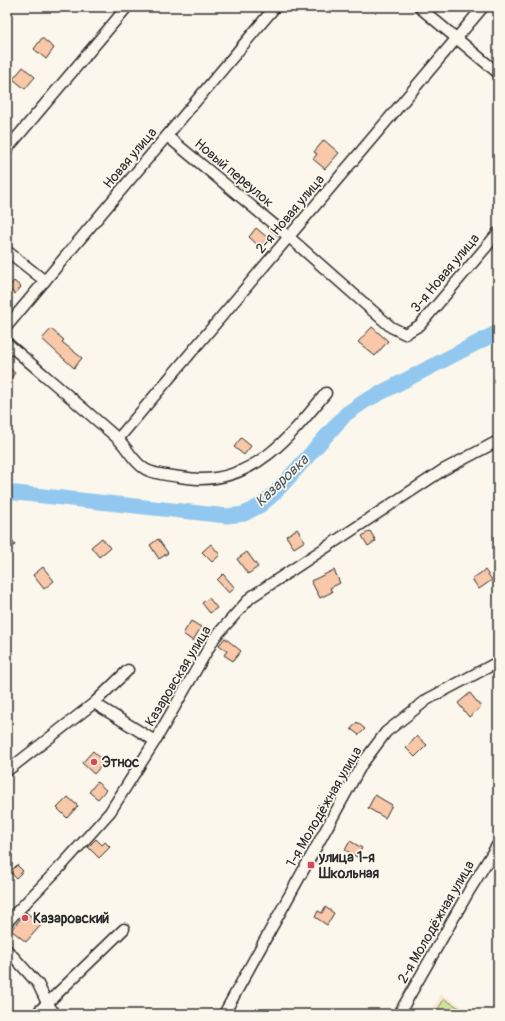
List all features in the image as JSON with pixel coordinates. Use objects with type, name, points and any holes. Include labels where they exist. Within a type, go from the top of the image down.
[{"type":"street","points":[[7,149],[127,7]]},
{"type":"street","name":"Новая улица","points":[[7,326],[275,7]]},
{"type":"street","points":[[419,7],[498,73]]},
{"type":"street","name":"2-я Новая улица","points":[[118,439],[483,7]]},
{"type":"street","name":"Новый переулок","points":[[167,136],[289,237],[391,327]]},
{"type":"street","name":"3-я Новая улица","points":[[391,327],[406,334],[420,325],[498,233]]},
{"type":"street","points":[[7,251],[45,281]]},
{"type":"street","points":[[7,343],[118,439],[139,465],[154,473],[200,479],[219,478],[233,475],[261,460],[292,434],[326,393]]},
{"type":"street","name":"Казаровская улица","points":[[7,922],[65,862],[110,812],[155,741],[215,637],[251,597],[443,470],[498,441]]},
{"type":"street","name":"1-я Молодёжная улица","points":[[224,1014],[362,764],[386,732],[428,699],[498,662]]},
{"type":"street","points":[[7,771],[94,703],[128,670]]},
{"type":"street","points":[[94,703],[155,741]]},
{"type":"street","name":"2-я Молодёжная улица","points":[[399,1014],[469,891],[498,844]]},
{"type":"street","points":[[36,1014],[124,929]]},
{"type":"street","points":[[7,950],[38,984],[47,1003],[55,1014]]},
{"type":"shaded area","points":[[441,994],[477,1014],[429,1014]]},
{"type":"green space","points":[[444,999],[470,1014],[435,1014]]},
{"type":"building","points":[[42,38],[54,48],[46,59],[34,49]]},
{"type":"building","points":[[23,67],[35,77],[25,89],[13,79]]},
{"type":"building","points":[[324,140],[339,153],[325,169],[313,159],[317,154],[314,152]]},
{"type":"building","points":[[256,228],[268,238],[260,247],[249,237]]},
{"type":"building","points":[[14,281],[21,287],[15,294],[8,288]]},
{"type":"building","points":[[372,327],[388,341],[375,356],[358,342]]},
{"type":"building","points":[[51,329],[64,340],[62,342],[82,358],[74,368],[42,339]]},
{"type":"building","points":[[7,366],[15,373],[7,383]]},
{"type":"building","points":[[241,438],[251,446],[244,455],[234,447]]},
{"type":"building","points":[[297,529],[305,541],[294,548],[286,536]]},
{"type":"building","points":[[370,531],[376,541],[368,546],[362,536]]},
{"type":"building","points":[[7,534],[15,545],[7,550]]},
{"type":"building","points":[[102,538],[110,548],[99,557],[91,547]]},
{"type":"building","points":[[158,539],[168,553],[159,559],[150,545]]},
{"type":"building","points":[[211,544],[220,555],[212,562],[202,552]]},
{"type":"building","points":[[247,552],[258,567],[248,574],[237,559]]},
{"type":"building","points":[[43,567],[54,581],[44,589],[33,575]]},
{"type":"building","points":[[334,570],[340,583],[330,588],[332,592],[320,598],[311,581]]},
{"type":"building","points":[[485,570],[492,580],[479,589],[472,579]]},
{"type":"building","points":[[223,574],[235,588],[229,593],[217,580]]},
{"type":"building","points":[[209,598],[217,608],[210,613],[202,603]]},
{"type":"building","points":[[191,621],[201,627],[193,641],[183,634]]},
{"type":"building","points":[[225,638],[241,651],[233,661],[224,655],[227,651],[219,645]]},
{"type":"building","points":[[470,693],[481,707],[469,717],[458,703]]},
{"type":"building","points":[[357,722],[365,729],[359,735],[351,729]]},
{"type":"building","points":[[417,736],[427,745],[415,757],[406,748]]},
{"type":"building","name":"Этнос","points":[[93,751],[105,762],[94,774],[82,763]]},
{"type":"building","points":[[97,782],[106,790],[98,799],[89,792]]},
{"type":"building","points":[[375,795],[392,805],[385,818],[368,808]]},
{"type":"building","points":[[68,797],[78,806],[67,818],[57,808]]},
{"type":"building","points":[[96,839],[102,845],[105,842],[110,847],[99,858],[88,847]]},
{"type":"building","points":[[350,841],[362,848],[357,857],[345,850]]},
{"type":"building","points":[[17,865],[23,871],[16,878],[10,872]]},
{"type":"building","points":[[325,907],[334,913],[327,925],[315,917],[318,911],[322,913]]},
{"type":"building","points":[[26,912],[41,925],[26,942],[11,930]]},
{"type":"waterway","name":"Казаровка","points":[[7,492],[227,516],[244,514],[261,505],[276,492],[346,414],[365,401],[498,332]]},
{"type":"place","name":"Этнос","points":[[94,762]]},
{"type":"place","name":"улица 1-я Школьная","points":[[311,865]]},
{"type":"place","name":"Казаровский","points":[[25,918]]}]
